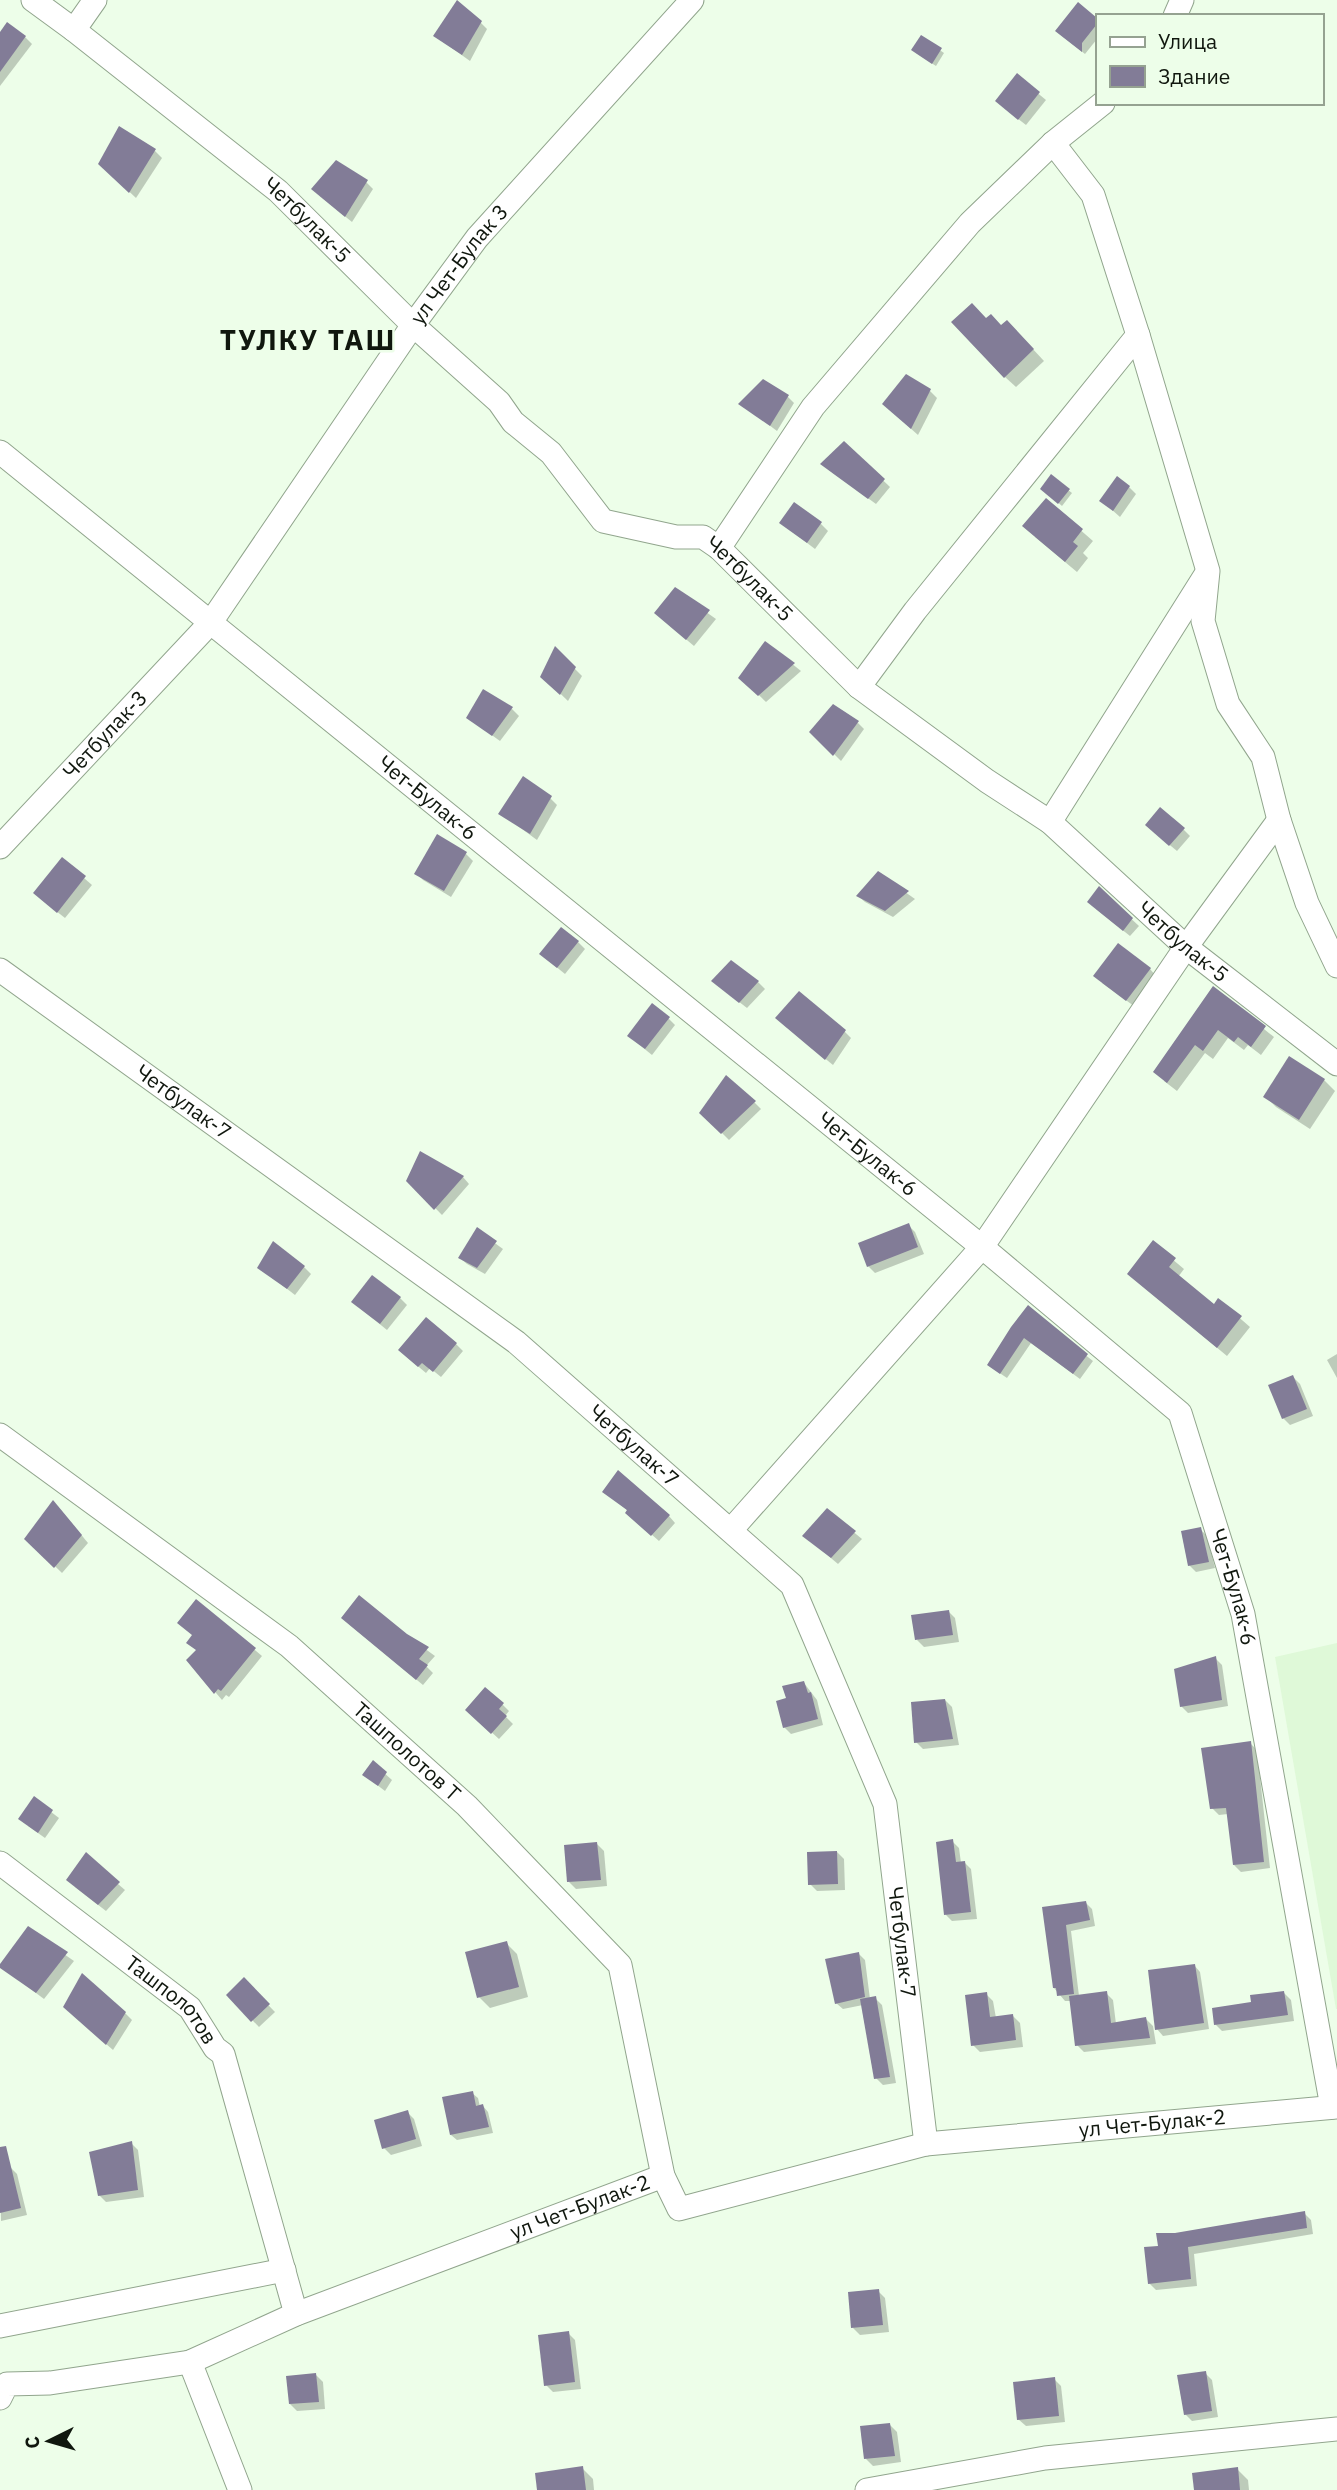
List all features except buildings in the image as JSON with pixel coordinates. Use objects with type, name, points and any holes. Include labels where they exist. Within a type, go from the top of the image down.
[{"type":"street","name":"Четбулак-5","points":[[33,0],[278,191],[413,325],[499,402],[513,422],[551,453],[603,521],[676,537],[703,537],[719,548],[859,687],[987,781],[1050,822],[1186,947],[1337,1063]]},
{"type":"street","points":[[74,30],[95,0]]},
{"type":"street","name":"ул Чет-Булак 3","points":[[211,622],[413,325],[477,238],[692,0]]},
{"type":"street","points":[[719,548],[813,407],[970,223],[1053,143],[1100,105]]},
{"type":"street","points":[[1053,143],[1093,195],[1208,571],[1203,621],[1228,704],[1264,757],[1279,820],[1307,903],[1337,966]]},
{"type":"street","points":[[859,687],[915,611],[1138,335]]},
{"type":"street","name":"Чет-Булак-6","points":[[0,452],[982,1247],[1180,1413],[1243,1615],[1334,2107]]},
{"type":"street","points":[[1050,822],[1208,571]]},
{"type":"street","name":"Четбулак-3","points":[[0,847],[211,622]]},
{"type":"street","points":[[730,1530],[982,1247],[1186,947],[1279,820]]},
{"type":"street","name":"Четбулак-7","points":[[0,970],[516,1342],[792,1585],[885,1804],[926,2144]]},
{"type":"street","name":"Ташполотов Т","points":[[0,1435],[289,1646],[467,1806],[620,1965],[663,2176]]},
{"type":"street","name":"Ташполотов","points":[[0,1863],[190,2008],[215,2048],[223,2054],[296,2314]]},
{"type":"street","name":"ул Чет-Булак-2","points":[[0,2398],[7,2384],[50,2383],[190,2362],[296,2314],[663,2176],[679,2209],[926,2144],[1334,2107]]},
{"type":"street","points":[[0,2326],[284,2270]]},
{"type":"street","points":[[190,2362],[240,2490]]},
{"type":"street","points":[[867,2490],[1045,2458],[1337,2429]]},
{"type":"shaded area","points":[[1337,1643],[1337,2009],[1336,2009],[1275,1657]]},
{"type":"district","name":"ТУЛКУ ТАШ","points":[[308,340]]}]
